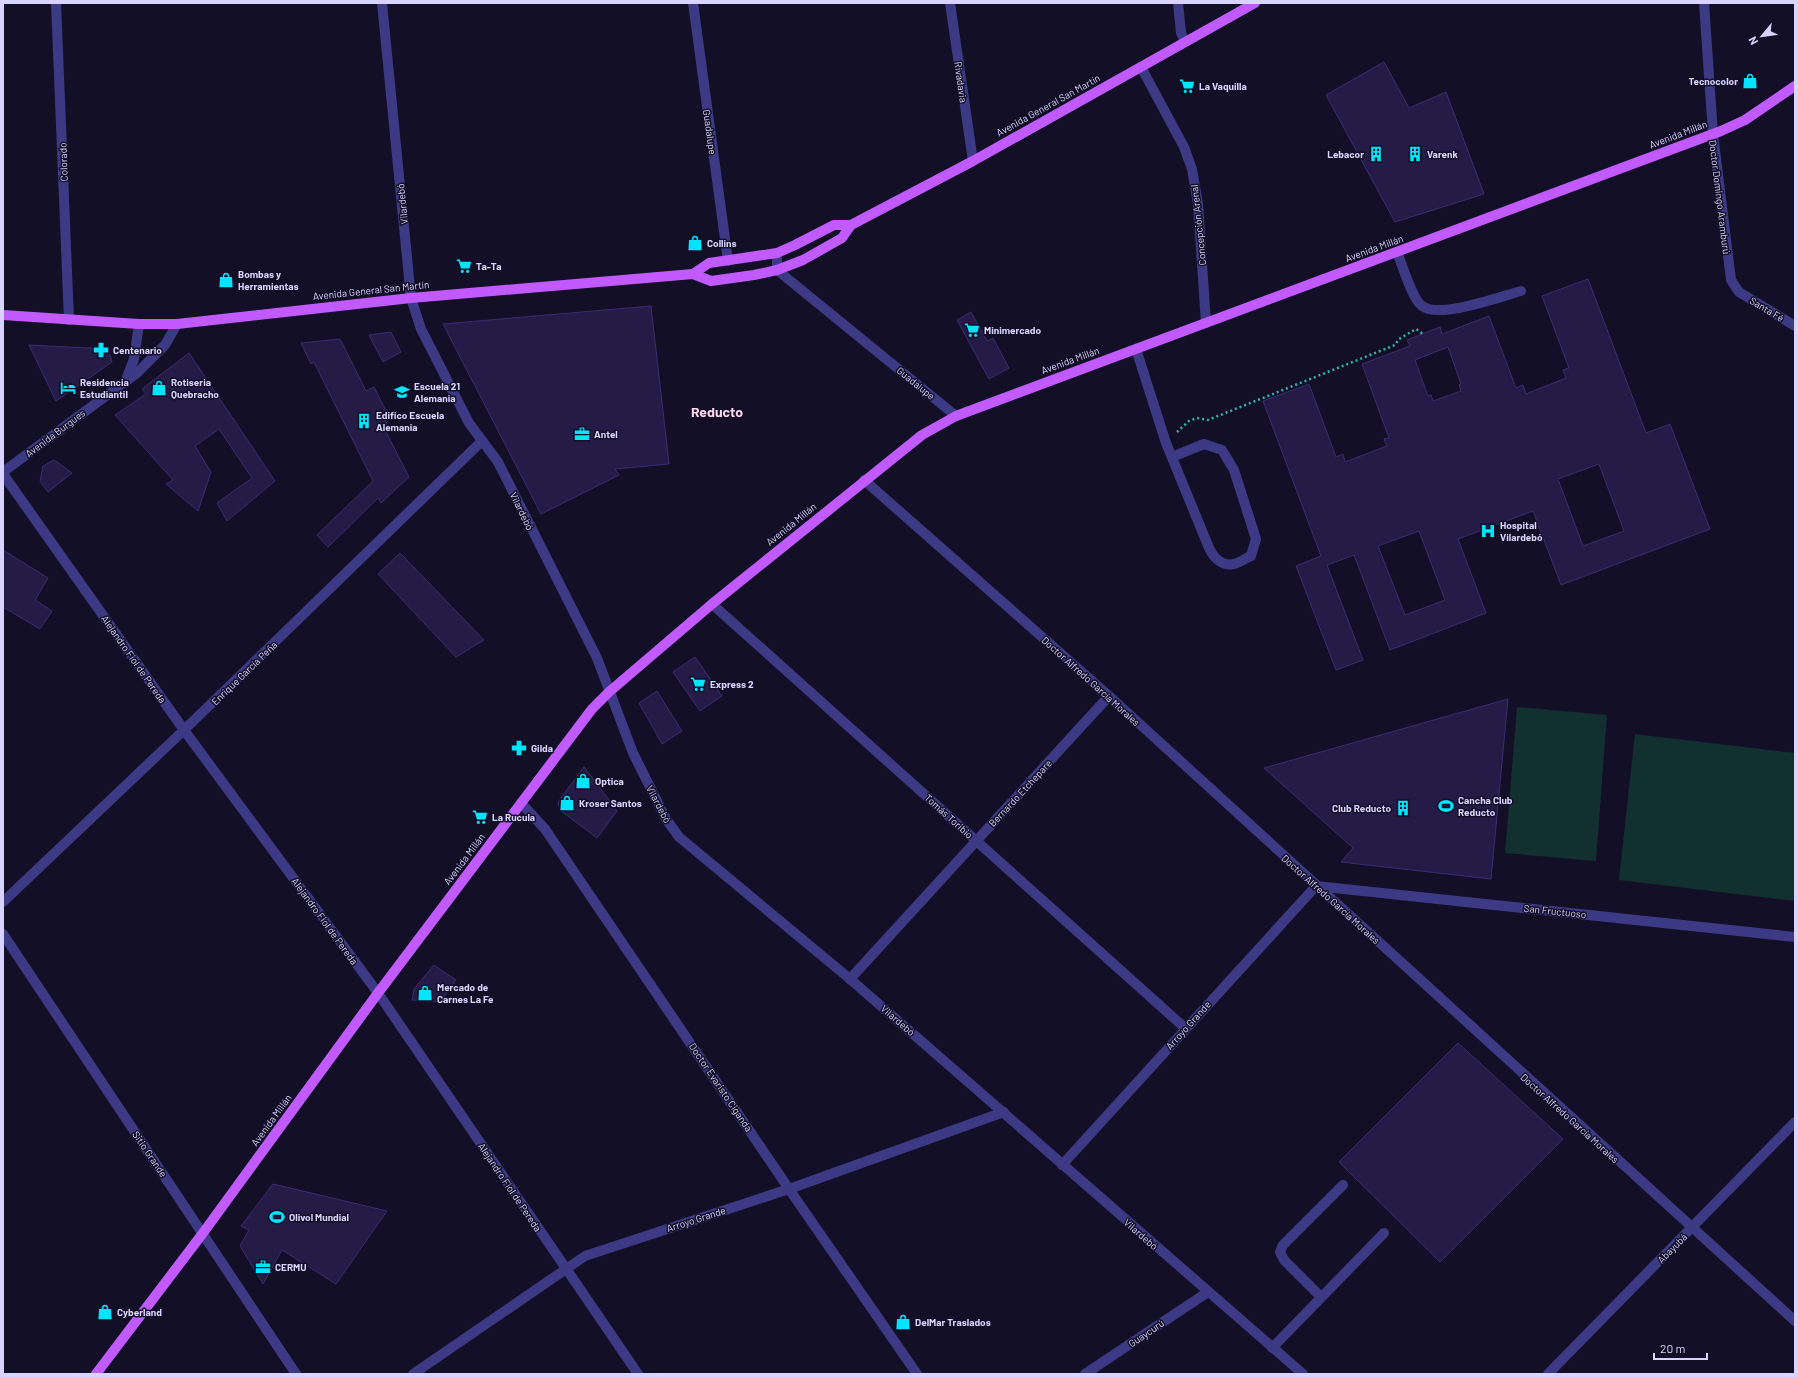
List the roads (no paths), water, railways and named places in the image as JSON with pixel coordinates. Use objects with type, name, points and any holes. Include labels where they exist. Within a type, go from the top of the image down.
[{"type":"main road","name":"Avenida General San Martín","points":[[3,315],[139,324],[177,324],[411,298],[693,274],[711,281],[777,270],[802,260],[842,238],[851,225],[973,161],[1255,3]]},
{"type":"main road","name":"Avenida Millán","points":[[96,1374],[203,1232],[378,993],[592,709],[609,692],[712,604],[864,480],[922,435],[956,416],[1712,134],[1745,120],[1795,86]]},
{"type":"main road","name":"Avenida General San Martín","points":[[693,274],[709,263],[777,253],[834,225],[851,225]]},
{"type":"street","name":"Colorado","points":[[56,3],[69,320]]},
{"type":"street","name":"Vilardebó","points":[[382,3],[411,298],[421,329],[469,423],[498,462],[598,658],[609,692],[633,753],[666,820],[679,837],[850,979],[1303,1374]]},
{"type":"street","name":"Guadalupe","points":[[693,3],[728,261]]},
{"type":"street","name":"Rivadavia","points":[[950,3],[973,161]]},
{"type":"street","points":[[1178,3],[1181,33],[1185,41]]},
{"type":"street","name":"Doctor Domingo Aramburú","points":[[1704,3],[1712,134],[1731,280],[1739,292]]},
{"type":"street","name":"Concepción Arenal","points":[[1141,67],[1184,147],[1192,169],[1198,204],[1206,323]]},
{"type":"street","points":[[1398,252],[1412,291],[1421,305],[1433,310],[1449,310],[1521,291]]},
{"type":"street","points":[[777,253],[777,270]]},
{"type":"street","name":"Guadalupe","points":[[777,270],[956,416]]},
{"type":"street","name":"Santa Fé","points":[[1739,292],[1795,326]]},
{"type":"street","points":[[126,380],[134,359],[139,324]]},
{"type":"street","name":"Avenida Burgues","points":[[3,473],[137,373],[165,345],[177,324]]},
{"type":"street","points":[[1136,349],[1172,457],[1212,555],[1221,563],[1234,564],[1251,556],[1256,539],[1234,470],[1222,450],[1204,444],[1172,457]]},
{"type":"street","name":"Enrique García Peña","points":[[3,902],[184,730],[482,441]]},
{"type":"street","name":"Alejandro Fiol de Pereda","points":[[3,473],[184,730],[378,993],[638,1374]]},
{"type":"street","name":"Doctor Alfredo García Morales","points":[[864,480],[1109,696],[1795,1322]]},
{"type":"street","name":"Tomás Toribio","points":[[712,604],[1185,1028]]},
{"type":"street","name":"Bernardo Etchepare","points":[[850,979],[1109,696]]},
{"type":"street","name":"Doctor Evaristo Ciganda","points":[[521,803],[545,829],[789,1188],[918,1374]]},
{"type":"street","name":"San Fructuoso","points":[[1316,886],[1795,937]]},
{"type":"street","name":"Arroyo Grande","points":[[1062,1165],[1185,1028],[1316,886]]},
{"type":"street","name":"Sitio Grande","points":[[3,934],[203,1232],[296,1374]]},
{"type":"street","name":"Arroyo Grande","points":[[413,1374],[585,1256],[789,1188],[1004,1112]]},
{"type":"street","name":"Abayubá","points":[[1548,1374],[1795,1122]]},
{"type":"street","points":[[1322,1297],[1284,1260],[1280,1252],[1283,1245],[1343,1185]]},
{"type":"street","points":[[1272,1348],[1384,1233]]},
{"type":"street","name":"Guaycurú","points":[[1084,1374],[1208,1292]]},
{"type":"place","name":"Tecnocolor","points":[[1750,81]]},
{"type":"place","name":"La Vaquilla","points":[[1187,86]]},
{"type":"place","name":"Lebacor","points":[[1376,154]]},
{"type":"place","name":"Varenk","points":[[1415,154]]},
{"type":"place","name":"Collins","points":[[695,243]]},
{"type":"place","name":"Ta-Ta","points":[[464,266]]},
{"type":"place","name":"Bombas y Herramientas","points":[[226,280]]},
{"type":"place","name":"Minimercado","points":[[972,330]]},
{"type":"place","name":"Centenario","points":[[101,350]]},
{"type":"place","name":"Residencia Estudiantil","points":[[68,388]]},
{"type":"place","name":"Rotiseria Quebracho","points":[[159,388]]},
{"type":"place","name":"Escuela 21 Alemania","points":[[402,392]]},
{"type":"place","name":"Edifico Escuela Alemania","points":[[364,421]]},
{"type":"place","name":"Antel","points":[[582,434]]},
{"type":"place","name":"Hospital Vilardebó","points":[[1488,531]]},
{"type":"place","name":"Express 2","points":[[698,684]]},
{"type":"place","name":"Gilda","points":[[519,748]]},
{"type":"place","name":"Optica","points":[[583,781]]},
{"type":"place","name":"Kroser Santos","points":[[567,803]]},
{"type":"place","name":"Cancha Club Reducto","points":[[1446,806]]},
{"type":"place","name":"Club Reducto","points":[[1403,808]]},
{"type":"place","name":"La Rucula","points":[[480,817]]},
{"type":"place","name":"Mercado de Carnes La Fe","points":[[425,993]]},
{"type":"place","name":"Olivol Mundial","points":[[277,1217]]},
{"type":"place","name":"CERMU","points":[[263,1267]]},
{"type":"place","name":"Cyberland","points":[[105,1312]]},
{"type":"place","name":"DelMar Traslados","points":[[903,1322]]},
{"type":"district","name":"Reducto","points":[[717,412]]}]
